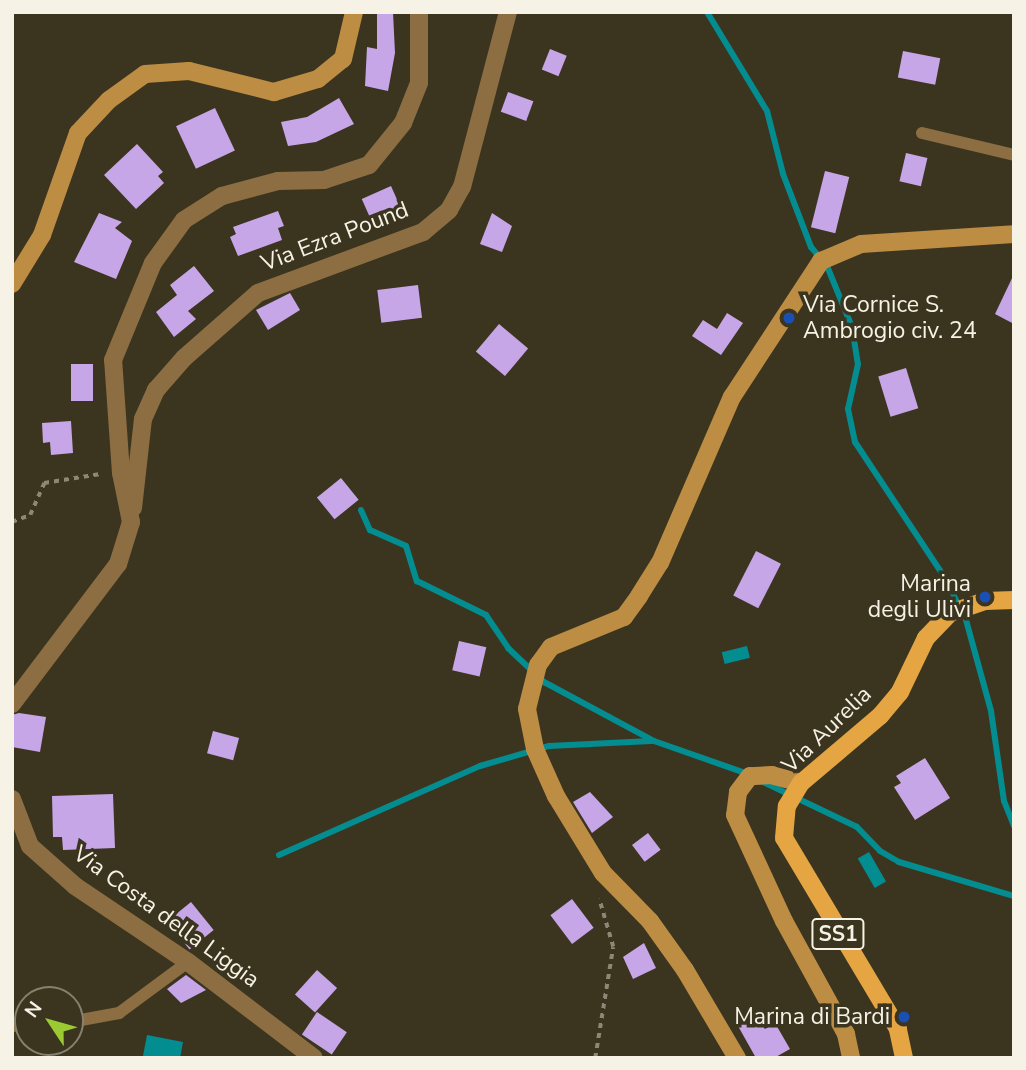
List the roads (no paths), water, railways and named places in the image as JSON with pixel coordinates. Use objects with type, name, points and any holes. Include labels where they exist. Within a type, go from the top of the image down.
[{"type":"main road","name":"Via Aurelia","points":[[904,1058],[898,1029],[784,838],[788,806],[801,783],[880,716],[900,692],[926,638],[950,613],[985,601],[1014,600]]},
{"type":"street","points":[[12,284],[42,235],[78,133],[109,100],[145,75],[189,71],[274,92],[318,79],[343,59],[354,12]]},
{"type":"street","points":[[12,704],[117,564],[131,522],[113,360],[153,264],[184,220],[222,196],[278,181],[324,180],[369,164],[403,123],[419,83],[419,12]]},
{"type":"street","name":"Via Ezra Pound","points":[[131,522],[143,419],[156,390],[184,358],[258,293],[423,232],[449,210],[463,187],[508,12]]},
{"type":"street","points":[[737,1058],[657,931],[596,863],[535,749],[527,709],[538,665],[551,647],[624,617],[639,596],[660,563],[732,397],[821,261],[861,244],[1014,234]]},
{"type":"street","points":[[801,783],[772,775],[750,776],[738,792],[736,815],[784,921],[846,1034],[851,1058]]},
{"type":"street","name":"Via Costa della Liggia","points":[[12,799],[30,846],[75,886],[188,962],[314,1058]]},
{"type":"lane","points":[[922,133],[1014,155]]},
{"type":"lane","points":[[84,1019],[119,1013],[188,962]]},
{"type":"water","points":[[747,646],[750,658],[725,664],[722,652]]},
{"type":"water","points":[[869,852],[886,881],[875,888],[858,858]]},
{"type":"water","points":[[147,1035],[183,1042],[180,1058],[143,1056]]},
{"type":"waterway","points":[[707,12],[767,111],[783,174],[811,247],[827,266],[852,327],[858,364],[848,409],[855,442],[945,578],[966,620],[991,711],[1004,801],[1014,826]]},
{"type":"waterway","points":[[361,510],[370,530],[406,546],[417,581],[486,615],[508,648],[544,682],[654,741],[748,774]]},
{"type":"waterway","points":[[279,855],[480,766],[549,746],[651,741]]},
{"type":"waterway","points":[[761,781],[857,827],[880,851],[899,862],[1014,896]]},
{"type":"place","name":"Via Cornice S. Ambrogio civ. 24","points":[[789,318]]},
{"type":"place","name":"Marina degli Ulivi","points":[[985,597]]},
{"type":"place","name":"Marina di Bardi","points":[[904,1017]]}]
